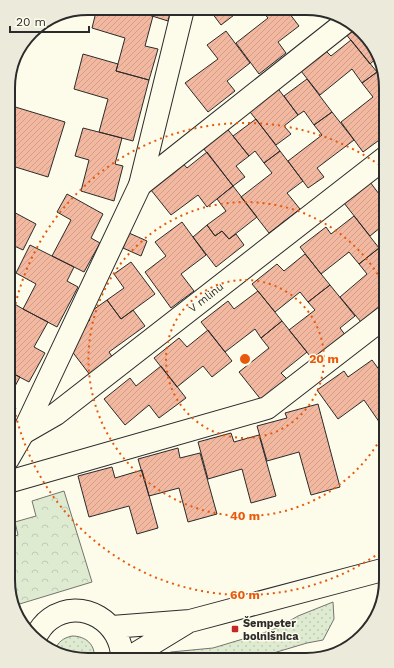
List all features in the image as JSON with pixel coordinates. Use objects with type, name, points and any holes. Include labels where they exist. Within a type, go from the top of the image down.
[{"type":"street","points":[[15,447],[23,433],[140,185],[182,15]]},
{"type":"street","points":[[140,185],[342,25]]},
{"type":"street","name":"V mlinu","points":[[23,433],[56,414],[379,162]]},
{"type":"street","points":[[15,480],[267,408],[379,321]]},
{"type":"street","points":[[112,627],[190,621],[379,571]]},
{"type":"street","points":[[38,633],[41,627],[51,618],[63,612],[76,610],[90,612],[102,618],[112,627],[117,635],[121,653]]},
{"type":"street","points":[[137,653],[190,621]]},
{"type":"green space","points":[[64,491],[92,582],[19,604],[16,594],[15,580],[15,536],[18,535],[15,522],[36,516],[32,501]]},
{"type":"green space","points":[[333,602],[334,619],[323,640],[273,653],[169,653],[213,648],[277,628],[298,616]]},
{"type":"green space","points":[[77,636],[85,639],[91,645],[94,653],[69,651],[57,646],[66,638]]},
{"type":"building","points":[[95,15],[153,16],[145,46],[158,49],[149,80],[116,71],[125,38],[92,28]]},
{"type":"building","points":[[149,15],[170,15],[168,21]]},
{"type":"building","points":[[214,15],[234,15],[221,25]]},
{"type":"building","points":[[266,15],[291,15],[299,26],[278,42],[286,53],[259,74],[236,43],[268,18]]},
{"type":"building","points":[[350,29],[358,36],[369,51],[373,61],[370,64],[345,33]]},
{"type":"building","points":[[226,31],[250,63],[227,81],[235,91],[208,112],[185,83],[218,59],[207,45]]},
{"type":"building","points":[[351,40],[377,72],[362,83],[352,69],[320,95],[301,71],[326,51],[331,56]]},
{"type":"building","points":[[83,54],[118,64],[116,71],[149,80],[133,141],[99,132],[108,99],[74,89]]},
{"type":"building","points":[[377,72],[378,73],[379,140],[363,152],[341,122],[373,97],[362,83]]},
{"type":"building","points":[[307,79],[332,112],[314,125],[304,111],[298,115],[284,96]]},
{"type":"building","points":[[276,86],[298,115],[284,126],[291,134],[276,145],[247,108]]},
{"type":"building","points":[[15,107],[65,122],[48,177],[15,167]]},
{"type":"building","points":[[332,112],[354,140],[317,168],[324,177],[308,188],[288,161],[322,135],[314,125]]},
{"type":"building","points":[[256,119],[280,151],[264,163],[255,151],[249,156],[233,136]]},
{"type":"building","points":[[225,126],[249,156],[236,166],[245,177],[233,186],[200,144]]},
{"type":"building","points":[[83,128],[122,138],[115,164],[123,166],[114,201],[81,191],[89,160],[75,156]]},
{"type":"building","points":[[280,151],[303,181],[287,193],[300,209],[269,233],[241,197],[272,173],[264,163]]},
{"type":"building","points":[[207,152],[233,186],[207,207],[198,195],[171,215],[147,185],[180,160],[187,168]]},
{"type":"building","points":[[370,182],[379,194],[379,229],[370,236],[344,203]]},
{"type":"building","points":[[233,186],[257,217],[229,239],[222,231],[215,236],[207,225],[226,211],[217,199]]},
{"type":"building","points":[[67,194],[103,214],[91,238],[100,243],[84,272],[52,256],[71,220],[57,212]]},
{"type":"building","points":[[15,213],[36,224],[23,250],[15,246]]},
{"type":"building","points":[[354,216],[379,248],[359,264],[349,252],[321,274],[300,247],[326,227],[331,234]]},
{"type":"building","points":[[182,222],[206,255],[181,274],[194,291],[171,308],[145,272],[166,256],[155,242]]},
{"type":"building","points":[[207,225],[215,236],[222,231],[229,239],[236,234],[244,245],[216,267],[193,237]]},
{"type":"building","points":[[129,233],[147,241],[141,256],[123,248]]},
{"type":"building","points":[[30,245],[74,267],[67,281],[78,287],[57,327],[23,309],[36,284],[16,273]]},
{"type":"building","points":[[379,248],[379,307],[361,322],[340,297],[367,274],[359,264]]},
{"type":"building","points":[[305,254],[330,285],[308,302],[300,292],[275,312],[252,284],[277,264],[284,271]]},
{"type":"building","points":[[131,262],[155,294],[121,319],[107,300],[124,288],[114,274]]},
{"type":"building","points":[[330,285],[355,316],[340,328],[346,336],[314,361],[289,330],[315,310],[308,302]]},
{"type":"building","points":[[258,291],[282,321],[261,338],[255,329],[225,352],[201,322],[228,301],[234,309]]},
{"type":"building","points":[[107,300],[121,319],[133,310],[145,326],[109,352],[113,358],[90,375],[71,350],[74,339],[83,332],[80,328],[90,320],[86,315]]},
{"type":"building","points":[[15,304],[48,322],[34,347],[45,353],[29,382],[15,375]]},
{"type":"building","points":[[282,321],[307,352],[281,373],[288,380],[262,401],[239,372],[269,348],[261,338]]},
{"type":"building","points":[[208,330],[232,361],[212,377],[203,366],[177,387],[154,358],[179,338],[187,347]]},
{"type":"building","points":[[372,360],[379,370],[379,422],[364,400],[338,419],[317,390],[344,371],[348,377]]},
{"type":"building","points":[[161,366],[186,398],[159,418],[149,405],[125,425],[104,399],[130,378],[136,386]]},
{"type":"building","points":[[15,374],[20,377],[15,386]]},
{"type":"building","points":[[318,404],[340,487],[311,495],[299,452],[267,461],[257,426],[287,418],[285,413]]},
{"type":"building","points":[[231,433],[234,442],[259,435],[276,496],[251,503],[242,469],[208,479],[198,442]]},
{"type":"building","points":[[178,448],[180,458],[200,453],[217,514],[188,522],[179,488],[149,496],[138,459]]},
{"type":"building","points":[[112,467],[115,478],[142,470],[158,528],[137,534],[129,506],[89,517],[78,476]]},
{"type":"place","name":"Šempeter bolnišnica","points":[[235,629]]}]
